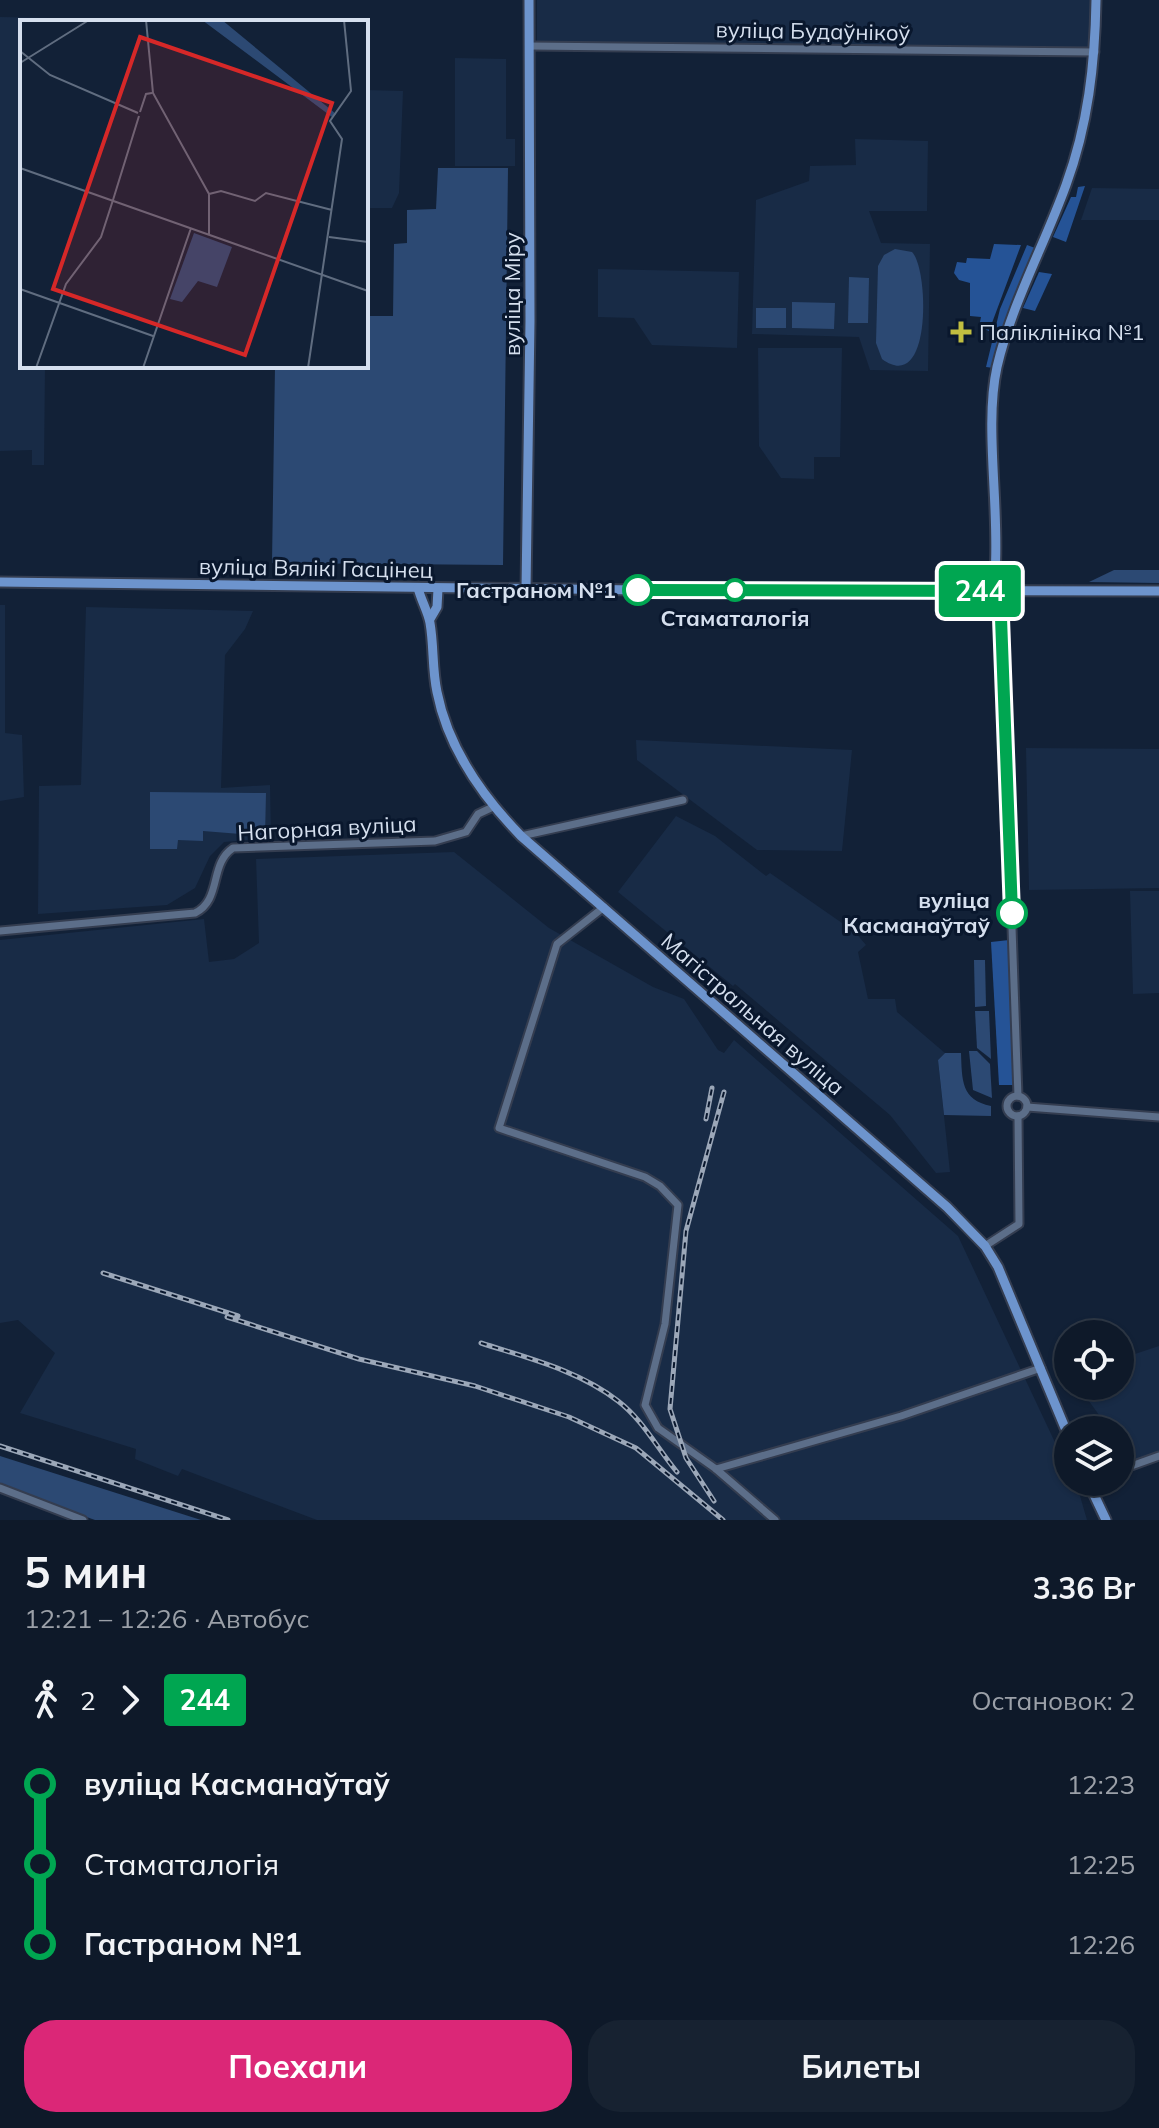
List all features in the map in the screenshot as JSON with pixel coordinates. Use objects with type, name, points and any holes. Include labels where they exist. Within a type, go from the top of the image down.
[{"type":"main road","name":"вуліца Міру","points":[[526,589],[530,321],[529,0]]},
{"type":"main road","points":[[1000,591],[997,553],[997,370],[1014,308],[1066,186],[1081,135],[1095,52],[1096,0]]},
{"type":"main road","name":"вуліца Вялікі Гасцінец","points":[[0,582],[438,589],[1159,591]]},
{"type":"main road","points":[[418,588],[430,619]]},
{"type":"main road","points":[[430,619],[437,607],[438,589]]},
{"type":"main road","name":"Магістральная вуліца","points":[[430,619],[435,679],[446,724],[467,767],[493,807],[521,836],[947,1207],[985,1246],[998,1267],[1060,1416]]},
{"type":"main road","points":[[1095,1496],[1106,1520]]},
{"type":"street","name":"вуліца Будаўнікоў","points":[[530,46],[1095,52]]},
{"type":"street","points":[[1000,591],[1018,1096]]},
{"type":"street","points":[[521,836],[683,800]]},
{"type":"street","name":"Нагорная вуліца","points":[[0,931],[195,913],[211,898],[218,864],[233,848],[435,841],[466,832],[478,814],[493,807]]},
{"type":"street","points":[[604,907],[557,944],[499,1128],[645,1177],[660,1186],[678,1205],[665,1324],[645,1405],[658,1428],[716,1469],[775,1520]]},
{"type":"street","points":[[1018,1116],[1011,1114],[1007,1105],[1010,1099],[1018,1096],[1025,1099],[1027,1107]]},
{"type":"street","points":[[985,1246],[1019,1224],[1018,1116],[1027,1107],[1159,1117]]},
{"type":"street","points":[[716,1469],[901,1416],[1041,1368]]},
{"type":"street","points":[[1134,1465],[1159,1456]]},
{"type":"street","points":[[0,1488],[83,1520]]},
{"type":"shaded area","points":[[537,0],[1091,0],[1091,48],[537,42]]},
{"type":"shaded area","points":[[0,17],[152,20],[20,20],[20,368],[45,368],[44,465],[32,465],[32,450],[0,451]]},
{"type":"shaded area","points":[[455,58],[506,59],[506,139],[515,139],[515,166],[455,166]]},
{"type":"shaded area","points":[[368,90],[403,91],[399,193],[392,208],[368,208]]},
{"type":"shaded area","points":[[855,139],[928,141],[927,211],[869,211],[881,243],[930,244],[928,371],[870,370],[859,337],[752,334],[756,200],[809,181],[810,166],[856,165]]},
{"type":"shaded area","points":[[438,168],[508,168],[503,565],[272,563],[275,368],[368,368],[368,316],[393,316],[394,244],[407,243],[407,210],[436,209]]},
{"type":"shaded area","points":[[1085,186],[1066,242],[1053,237],[1071,197],[1076,197],[1078,187]]},
{"type":"shaded area","points":[[1092,188],[1159,189],[1159,220],[1081,220]]},
{"type":"shaded area","points":[[994,244],[1021,245],[989,331],[979,327],[981,317],[970,316],[970,283],[959,280],[954,273],[957,262],[966,263],[967,258],[990,259]]},
{"type":"shaded area","points":[[1027,245],[1035,248],[1012,302],[994,368],[986,367],[1000,309]]},
{"type":"shaded area","points":[[895,249],[912,252],[918,263],[923,303],[918,346],[910,360],[898,366],[882,359],[876,343],[878,266],[884,255]]},
{"type":"shaded area","points":[[598,269],[739,272],[737,348],[652,345],[634,318],[598,317]]},
{"type":"shaded area","points":[[1039,272],[1052,274],[1035,311],[1023,308]]},
{"type":"shaded area","points":[[849,277],[869,278],[868,323],[848,323]]},
{"type":"shaded area","points":[[792,302],[835,303],[834,329],[792,328]]},
{"type":"shaded area","points":[[756,308],[786,308],[786,328],[756,328]]},
{"type":"shaded area","points":[[758,348],[842,348],[840,457],[814,457],[814,479],[781,478],[759,446]]},
{"type":"shaded area","points":[[1114,570],[1159,570],[1159,583],[1089,582]]},
{"type":"shaded area","points":[[0,605],[5,605],[5,733],[22,735],[24,797],[0,801]]},
{"type":"shaded area","points":[[86,607],[253,611],[245,629],[225,655],[221,788],[270,785],[271,838],[224,842],[210,856],[195,888],[167,905],[38,914],[39,786],[81,785]]},
{"type":"shaded area","points":[[636,740],[852,750],[842,851],[757,850],[637,760]]},
{"type":"shaded area","points":[[1026,748],[1159,749],[1159,888],[1029,890]]},
{"type":"shaded area","points":[[150,792],[266,793],[265,836],[203,831],[203,841],[178,840],[177,849],[150,849]]},
{"type":"shaded area","points":[[676,816],[715,836],[766,876],[770,873],[855,932],[866,945],[858,952],[868,999],[895,999],[897,1012],[945,1053],[938,1060],[950,1172],[936,1173],[890,1115],[735,984],[733,986],[618,892]]},
{"type":"shaded area","points":[[454,852],[549,928],[653,987],[684,999],[718,1050],[724,1053],[734,1040],[958,1236],[1054,1440],[1054,1496],[1080,1496],[1087,1520],[317,1520],[182,1469],[178,1476],[135,1459],[136,1449],[20,1413],[55,1353],[18,1320],[0,1323],[0,940],[204,919],[209,962],[234,959],[259,943],[256,859]]},
{"type":"shaded area","points":[[1130,891],[1159,891],[1159,993],[1133,994]]},
{"type":"shaded area","points":[[1009,940],[1013,1085],[999,1085],[991,942]]},
{"type":"shaded area","points":[[974,960],[985,960],[986,1006],[975,1007]]},
{"type":"shaded area","points":[[975,1011],[989,1011],[991,1059],[977,1048]]},
{"type":"shaded area","points":[[969,1051],[977,1051],[990,1064],[992,1098],[973,1090]]},
{"type":"shaded area","points":[[945,1053],[961,1053],[965,1087],[974,1099],[991,1106],[991,1116],[944,1115],[938,1060]]},
{"type":"shaded area","points":[[1159,1346],[1159,1452],[1134,1460],[1134,1416],[1100,1416],[1088,1400],[1134,1400],[1134,1354]]},
{"type":"shaded area","points":[[0,1456],[201,1520],[95,1520],[0,1486]]},
{"type":"railway","points":[[706,1119],[712,1088]]},
{"type":"railway","points":[[714,1501],[686,1458],[670,1409],[686,1231],[724,1092]]},
{"type":"railway","points":[[103,1273],[238,1316]]},
{"type":"railway","points":[[227,1317],[359,1359],[475,1386],[569,1417],[636,1448],[723,1520]]},
{"type":"railway","points":[[481,1343],[552,1366],[603,1390],[635,1417],[677,1472]]},
{"type":"railway","points":[[0,1446],[228,1520]]},
{"type":"bus line","name":"244","points":[[638,590],[1000,591],[1012,913]]},
{"type":"place","name":"Паліклініка №1","points":[[961,332]]},
{"type":"place","name":"Гастраном №1","points":[[638,590]]},
{"type":"place","name":"Стаматалогія","points":[[735,590]]},
{"type":"place","name":"вуліца Касманаўтаў","points":[[1012,913]]}]
